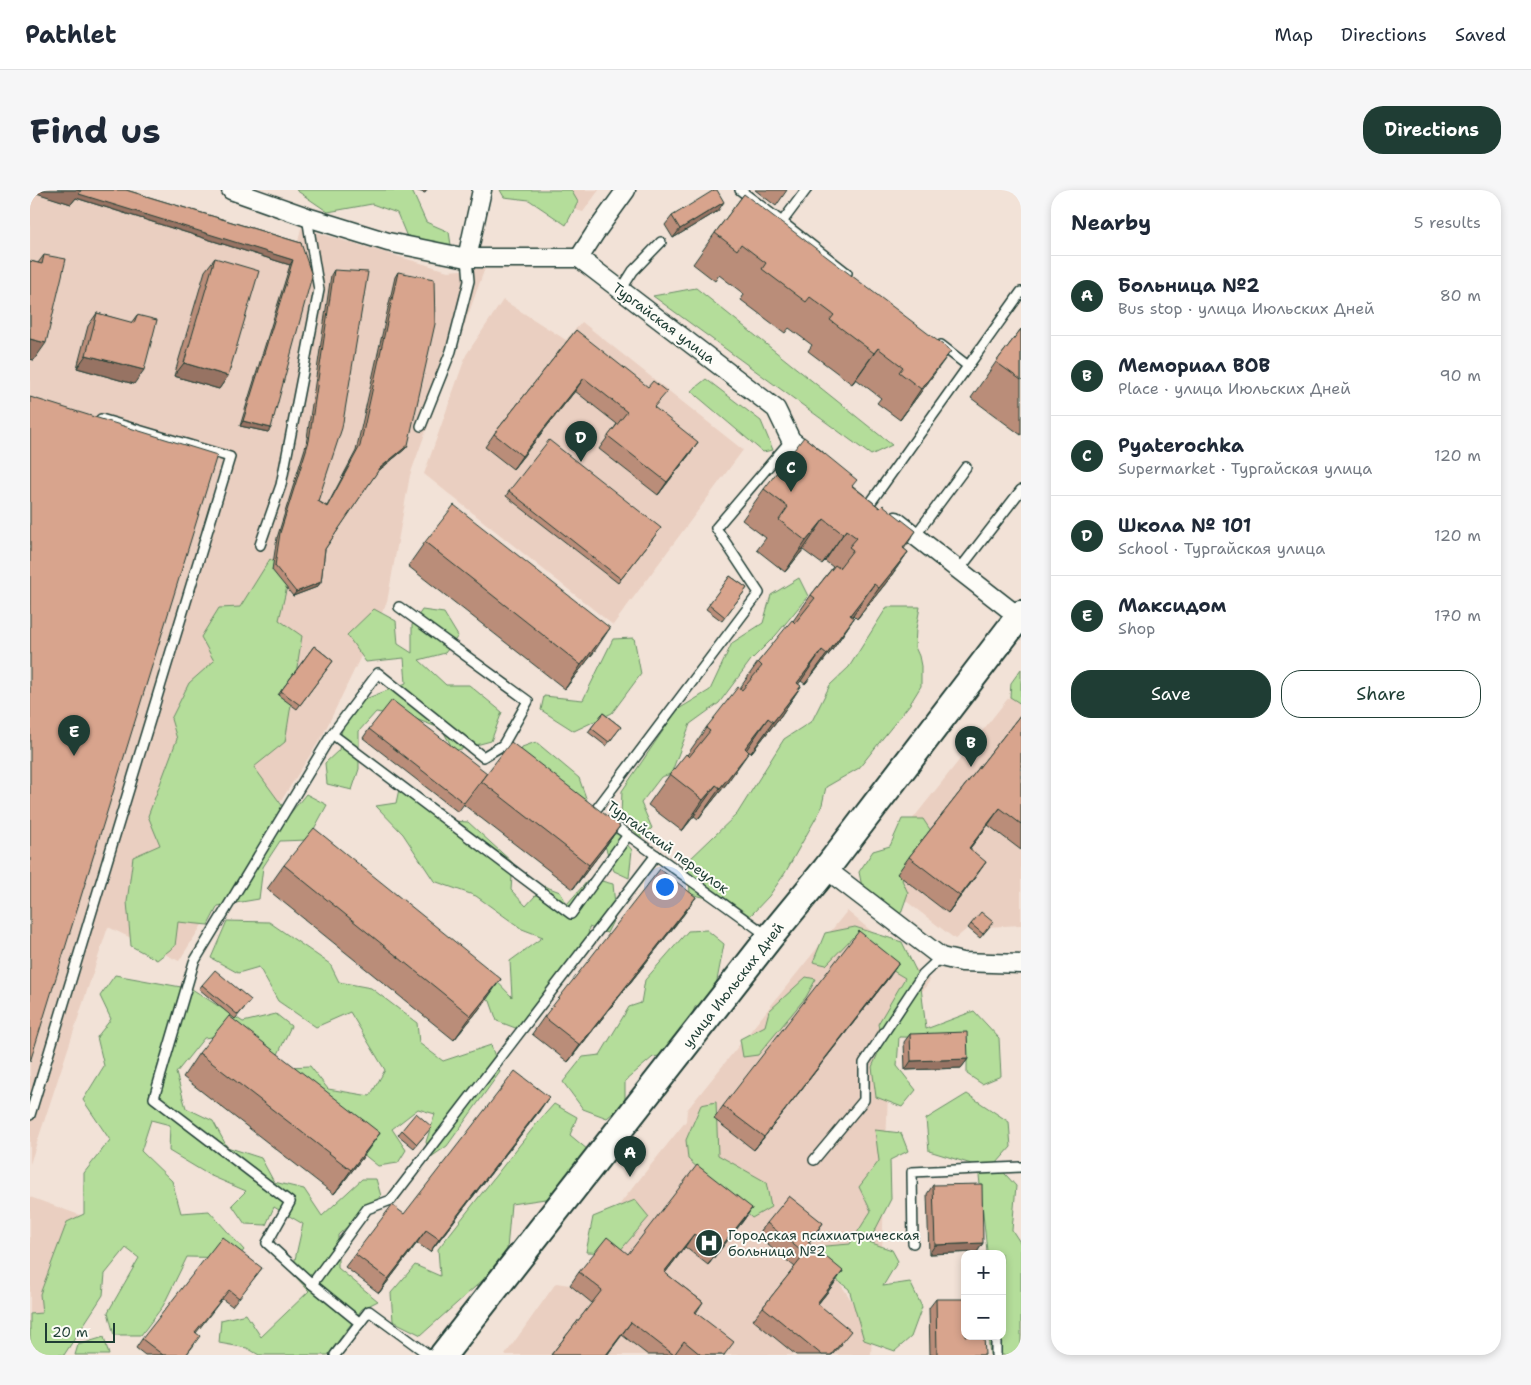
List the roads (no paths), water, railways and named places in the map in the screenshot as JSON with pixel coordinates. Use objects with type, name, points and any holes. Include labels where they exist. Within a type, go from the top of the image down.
[{"type":"street","points":[[232,190],[308,217],[388,242],[467,258],[579,258],[595,232],[626,190]]},
{"type":"street","points":[[467,258],[482,190]]},
{"type":"street","name":"Тургайская улица","points":[[579,258],[776,409],[791,440],[827,468]]},
{"type":"street","points":[[857,491],[1020,615]]},
{"type":"street","name":"улица Июльских Дней","points":[[443,1355],[770,937],[826,869],[1020,615]]},
{"type":"street","points":[[826,869],[942,957],[962,962],[1021,964]]},
{"type":"lane","points":[[740,190],[852,276]]},
{"type":"lane","points":[[782,222],[806,190]]},
{"type":"lane","points":[[260,544],[281,484],[319,290],[308,217]]},
{"type":"lane","points":[[621,290],[633,271],[661,242]]},
{"type":"lane","points":[[421,426],[450,351],[469,281],[467,258]]},
{"type":"lane","points":[[871,502],[1021,292]]},
{"type":"lane","points":[[937,342],[968,366]]},
{"type":"lane","points":[[30,1115],[230,457],[97,418]]},
{"type":"lane","name":"Тургайский переулок","points":[[770,937],[591,809],[759,593],[716,528],[791,440]]},
{"type":"lane","points":[[915,536],[966,467]]},
{"type":"lane","points":[[959,570],[1021,490]]},
{"type":"lane","points":[[360,1323],[312,1284],[267,1243],[290,1202],[154,1098],[194,962],[332,734],[378,673],[483,757],[503,745],[528,701],[399,607]]},
{"type":"lane","points":[[332,734],[571,914],[628,835]]},
{"type":"lane","points":[[503,745],[518,756]]},
{"type":"lane","points":[[312,1284],[367,1209],[391,1200],[656,855]]},
{"type":"lane","points":[[814,1160],[864,1100],[864,1063],[922,974],[942,957]]},
{"type":"lane","points":[[913,1243],[912,1172],[1021,1167]]},
{"type":"lane","points":[[335,1355],[369,1311],[429,1355]]},
{"type":"lane","points":[[996,1340],[996,1355]]},
{"type":"place","name":"Школа № 101","points":[[581,462]]},
{"type":"place","name":"Pyaterochka","points":[[791,492]]},
{"type":"place","name":"Максидом","points":[[74,756]]},
{"type":"place","name":"Мемориал ВОВ","points":[[971,767]]},
{"type":"place","name":"Больница №2","points":[[630,1177]]},
{"type":"place","name":"Городская психиатрическая больница №2","points":[[709,1243]]}]
